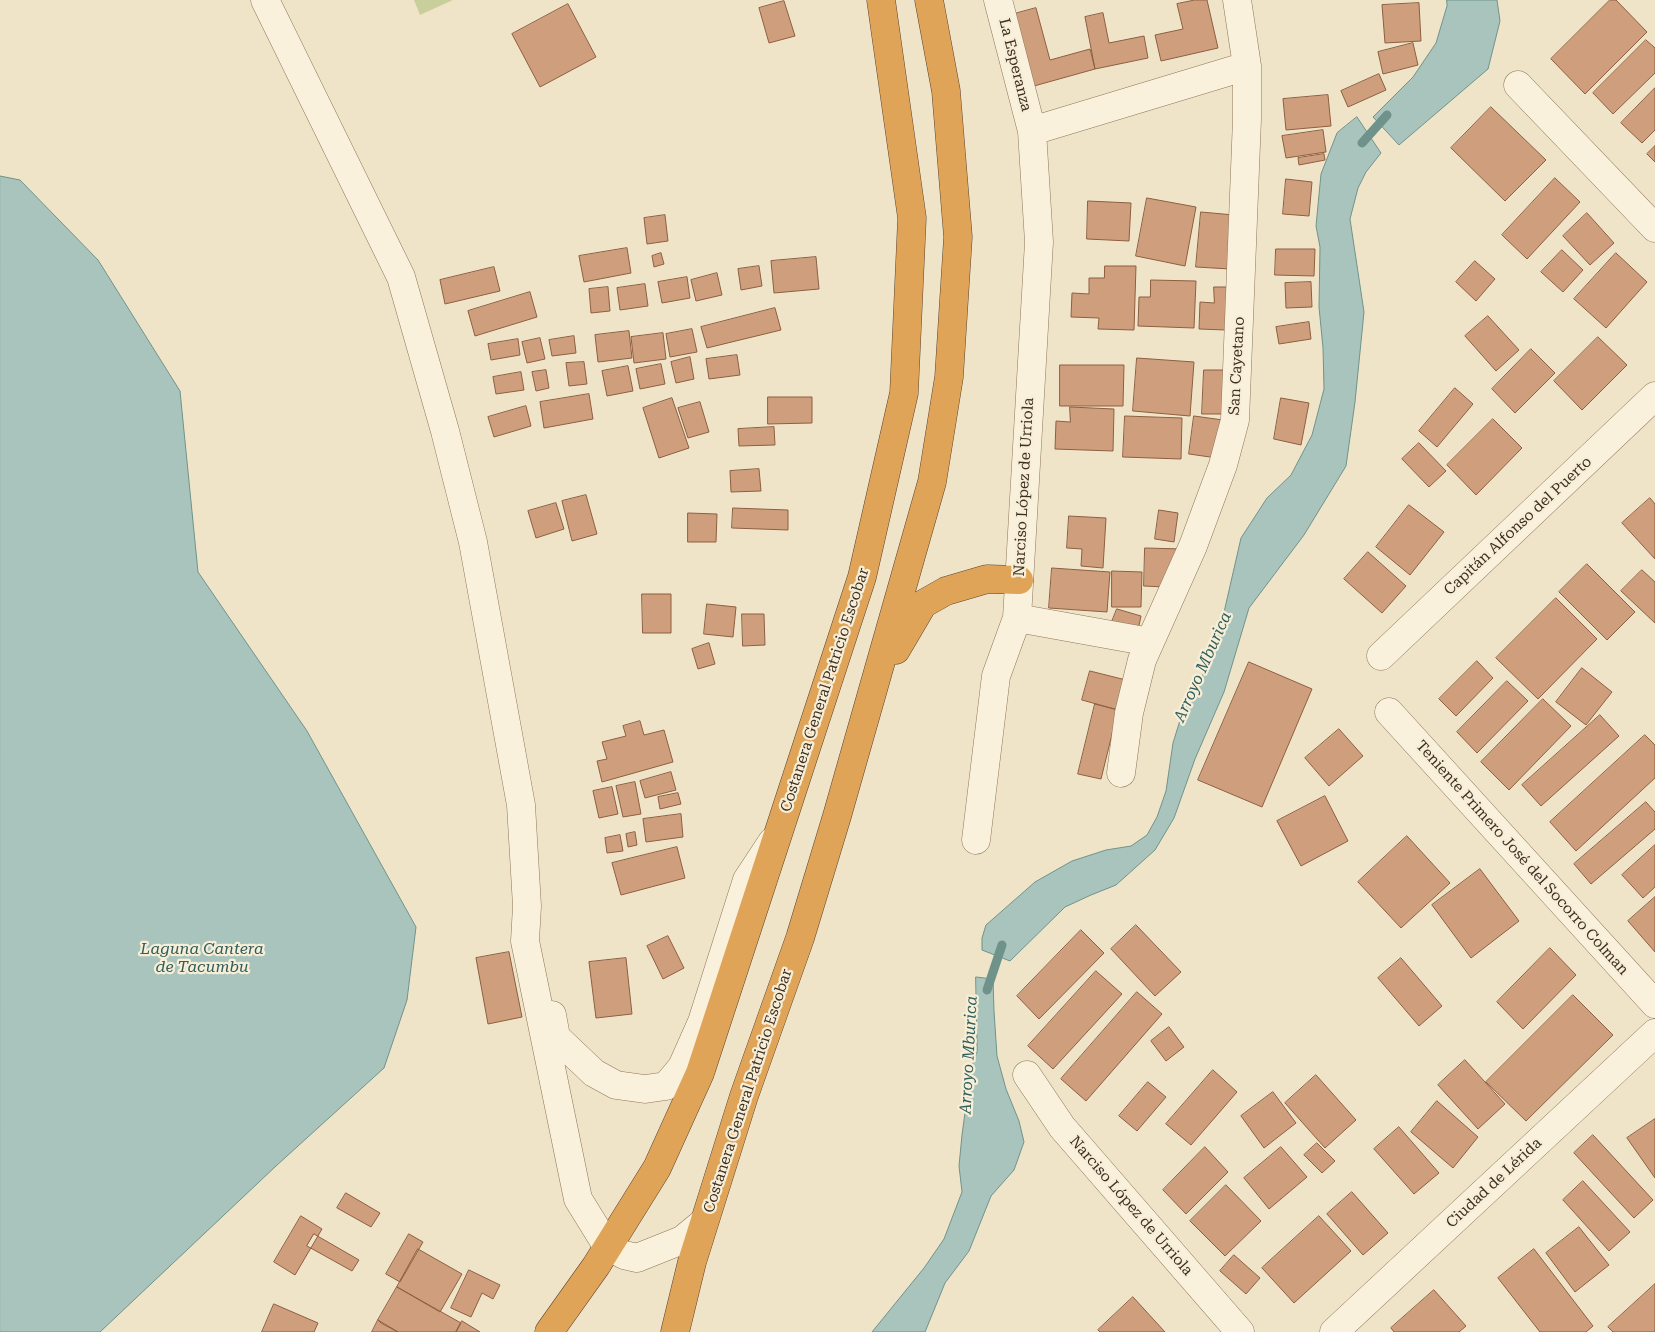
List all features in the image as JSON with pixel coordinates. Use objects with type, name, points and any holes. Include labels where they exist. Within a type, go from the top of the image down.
[{"type":"highway","name":"Costanera General Patricio Escobar","points":[[549,1332],[596,1266],[657,1168],[700,1073],[862,577],[904,393],[912,218],[881,0]]},
{"type":"highway","name":"Costanera General Patricio Escobar","points":[[675,1332],[704,1222],[744,1096],[800,938],[932,482],[949,378],[958,237],[946,91],[929,0]]},
{"type":"highway","points":[[866,715],[900,641],[923,604],[946,591],[988,578],[1019,580]]},
{"type":"street","points":[[266,0],[401,277],[445,431],[472,542],[521,805],[527,906],[525,942],[578,1198],[607,1246],[637,1258],[682,1240],[704,1222]]},
{"type":"street","name":"La Esperanza","points":[[998,0],[1032,131]]},
{"type":"street","name":"San Cayetano","points":[[1121,773],[1129,713],[1142,660],[1193,546],[1223,465],[1235,420],[1247,118],[1247,66],[1237,0]]},
{"type":"street","points":[[1032,131],[1247,66]]},
{"type":"street","points":[[1518,84],[1655,228]]},
{"type":"street","name":"Narciso López de Urriola","points":[[976,840],[996,676],[1017,618],[1039,242],[1032,131]]},
{"type":"street","name":"Capitán Alfonso del Puerto","points":[[1381,656],[1655,396]]},
{"type":"street","points":[[1017,618],[1150,642]]},
{"type":"street","name":"Teniente Primero José del Socorro Colman","points":[[1389,712],[1655,1004]]},
{"type":"street","points":[[527,906],[556,1037],[594,1073],[616,1085],[646,1089],[666,1086],[682,1067],[702,1022],[746,880],[780,832]]},
{"type":"street","name":"Ciudad de Lérida","points":[[1334,1332],[1655,1033]]},
{"type":"street","name":"Narciso López de Urriola","points":[[1027,1075],[1062,1127],[1240,1332]]},
{"type":"green space","points":[[414,0],[453,0],[420,15]]},
{"type":"water","points":[[1447,0],[1497,0],[1500,21],[1488,69],[1399,145],[1373,117],[1413,77],[1436,43]]},
{"type":"water","points":[[1357,117],[1381,153],[1366,172],[1358,188],[1350,219],[1364,312],[1355,402],[1346,466],[1304,535],[1249,608],[1224,692],[1195,759],[1174,818],[1155,850],[1116,885],[1065,907],[1010,961],[982,950],[982,938],[986,925],[1035,882],[1072,861],[1106,850],[1131,846],[1147,835],[1157,817],[1166,791],[1173,743],[1181,717],[1204,672],[1222,621],[1241,538],[1267,498],[1291,475],[1312,435],[1324,389],[1319,307],[1320,247],[1316,226],[1321,174],[1337,133]]},
{"type":"water","name":"Laguna Cantera de Tacumbu","points":[[0,176],[20,180],[98,260],[180,391],[198,572],[307,731],[416,927],[407,1000],[384,1068],[276,1166],[100,1332],[0,1332]]},
{"type":"water","points":[[976,977],[993,979],[997,1056],[1006,1089],[1019,1121],[1024,1142],[1014,1170],[991,1196],[969,1251],[945,1283],[925,1332],[872,1332],[924,1268],[944,1239],[962,1192],[959,1166],[962,1135],[971,1068],[977,1052]]},
{"type":"building","points":[[1195,0],[1207,0],[1218,48],[1161,61],[1155,35],[1183,29],[1177,4]]},
{"type":"building","points":[[1610,0],[1616,0],[1647,32],[1585,94],[1551,59]]},
{"type":"building","points":[[784,1],[795,36],[769,43],[759,8]]},
{"type":"building","points":[[1419,3],[1421,41],[1385,43],[1382,5]]},
{"type":"building","points":[[568,4],[596,57],[540,87],[512,34]]},
{"type":"building","points":[[1036,8],[1050,60],[1090,49],[1095,69],[1034,86],[1014,14]]},
{"type":"building","points":[[1103,13],[1109,43],[1144,36],[1148,58],[1095,69],[1085,17]]},
{"type":"building","points":[[1646,40],[1655,48],[1655,73],[1613,114],[1593,93]]},
{"type":"building","points":[[1413,43],[1418,65],[1383,74],[1378,52]]},
{"type":"building","points":[[1379,74],[1386,90],[1348,107],[1341,91]]},
{"type":"building","points":[[1655,88],[1655,130],[1642,143],[1621,123]]},
{"type":"building","points":[[1328,95],[1331,126],[1286,130],[1283,99]]},
{"type":"building","points":[[1491,107],[1546,160],[1505,201],[1451,148]]},
{"type":"building","points":[[1323,130],[1326,152],[1286,158],[1282,136]]},
{"type":"building","points":[[1655,146],[1655,162],[1647,154]]},
{"type":"building","points":[[1324,154],[1325,160],[1299,165],[1298,158]]},
{"type":"building","points":[[1555,178],[1580,202],[1527,259],[1502,235]]},
{"type":"building","points":[[1286,179],[1312,182],[1309,216],[1283,214]]},
{"type":"building","points":[[1147,198],[1196,207],[1185,266],[1136,256]]},
{"type":"building","points":[[1088,201],[1131,203],[1129,241],[1087,239]]},
{"type":"building","points":[[1201,212],[1234,215],[1230,269],[1196,267]]},
{"type":"building","points":[[1587,213],[1614,243],[1590,265],[1563,236]]},
{"type":"building","points":[[665,215],[668,241],[647,244],[644,218]]},
{"type":"building","points":[[627,248],[631,273],[584,282],[579,256]]},
{"type":"building","points":[[1276,249],[1315,249],[1314,276],[1275,275]]},
{"type":"building","points":[[1562,250],[1583,270],[1563,292],[1541,272]]},
{"type":"building","points":[[661,253],[664,264],[654,267],[652,256]]},
{"type":"building","points":[[1616,253],[1647,282],[1606,328],[1574,299]]},
{"type":"building","points":[[816,257],[819,289],[774,293],[771,261]]},
{"type":"building","points":[[1475,261],[1495,279],[1476,301],[1456,282]]},
{"type":"building","points":[[759,266],[762,286],[741,290],[738,269]]},
{"type":"building","points":[[1105,266],[1136,266],[1134,330],[1098,329],[1099,318],[1071,317],[1072,293],[1089,294],[1089,278],[1104,278]]},
{"type":"building","points":[[494,267],[500,291],[445,304],[440,280]]},
{"type":"building","points":[[717,273],[722,295],[696,301],[691,280]]},
{"type":"building","points":[[687,277],[690,298],[662,303],[658,282]]},
{"type":"building","points":[[1151,280],[1196,281],[1194,328],[1138,326],[1139,297],[1150,297]]},
{"type":"building","points":[[1311,282],[1312,307],[1286,308],[1285,283]]},
{"type":"building","points":[[645,284],[648,306],[620,310],[617,288]]},
{"type":"building","points":[[608,287],[610,311],[591,313],[589,289]]},
{"type":"building","points":[[1214,287],[1228,287],[1226,330],[1199,329],[1200,302],[1214,303]]},
{"type":"building","points":[[530,292],[537,317],[475,336],[468,311]]},
{"type":"building","points":[[775,308],[781,330],[707,348],[701,327]]},
{"type":"building","points":[[1488,316],[1519,350],[1496,371],[1465,336]]},
{"type":"building","points":[[1309,322],[1311,339],[1279,344],[1276,327]]},
{"type":"building","points":[[692,329],[697,352],[670,357],[666,334]]},
{"type":"building","points":[[629,331],[632,358],[598,362],[595,335]]},
{"type":"building","points":[[663,333],[666,359],[634,363],[631,337]]},
{"type":"building","points":[[574,336],[576,353],[552,356],[549,340]]},
{"type":"building","points":[[1598,337],[1627,365],[1582,410],[1554,381]]},
{"type":"building","points":[[540,338],[545,359],[527,363],[522,342]]},
{"type":"building","points":[[518,339],[520,355],[491,360],[488,344]]},
{"type":"building","points":[[1531,349],[1555,373],[1515,413],[1492,389]]},
{"type":"building","points":[[737,355],[740,375],[709,379],[706,359]]},
{"type":"building","points":[[690,357],[694,379],[676,383],[671,362]]},
{"type":"building","points":[[1137,358],[1194,362],[1190,416],[1133,411]]},
{"type":"building","points":[[584,362],[587,384],[569,386],[566,363]]},
{"type":"building","points":[[661,364],[665,384],[640,389],[636,369]]},
{"type":"building","points":[[1060,365],[1124,365],[1123,406],[1060,406]]},
{"type":"building","points":[[628,366],[633,391],[607,396],[602,371]]},
{"type":"building","points":[[546,370],[549,388],[536,391],[532,372]]},
{"type":"building","points":[[1204,370],[1224,370],[1223,414],[1202,414]]},
{"type":"building","points":[[521,372],[524,390],[496,394],[493,377]]},
{"type":"building","points":[[1455,388],[1473,404],[1437,447],[1419,431]]},
{"type":"building","points":[[589,394],[593,419],[544,428],[540,402]]},
{"type":"building","points":[[768,397],[812,397],[812,423],[768,424]]},
{"type":"building","points":[[672,398],[689,448],[659,458],[643,408]]},
{"type":"building","points":[[1281,398],[1309,403],[1301,445],[1274,439]]},
{"type":"building","points":[[700,402],[709,432],[688,438],[678,408]]},
{"type":"building","points":[[526,406],[531,426],[494,437],[488,417]]},
{"type":"building","points":[[1070,407],[1114,409],[1113,451],[1055,449],[1056,421],[1070,422]]},
{"type":"building","points":[[1125,416],[1182,418],[1181,459],[1123,457]]},
{"type":"building","points":[[1194,416],[1223,420],[1217,458],[1189,454]]},
{"type":"building","points":[[1493,419],[1522,448],[1476,495],[1447,465]]},
{"type":"building","points":[[774,427],[775,445],[739,446],[738,429]]},
{"type":"building","points":[[1419,443],[1446,471],[1429,487],[1402,459]]},
{"type":"building","points":[[759,469],[761,491],[731,492],[730,471]]},
{"type":"building","points":[[586,495],[597,534],[572,541],[562,501]]},
{"type":"building","points":[[1650,498],[1655,504],[1655,559],[1622,523]]},
{"type":"building","points":[[556,503],[564,529],[536,538],[528,511]]},
{"type":"building","points":[[1409,505],[1444,532],[1410,575],[1376,547]]},
{"type":"building","points":[[733,508],[788,510],[788,530],[732,528]]},
{"type":"building","points":[[1159,510],[1178,513],[1174,542],[1155,539]]},
{"type":"building","points":[[688,513],[717,514],[716,542],[688,542]]},
{"type":"building","points":[[1069,516],[1106,518],[1103,568],[1081,566],[1082,549],[1067,548]]},
{"type":"building","points":[[1145,548],[1183,549],[1164,587],[1144,586]]},
{"type":"building","points":[[1368,552],[1406,586],[1382,613],[1344,579]]},
{"type":"building","points":[[1587,564],[1635,612],[1607,640],[1559,592]]},
{"type":"building","points":[[1052,568],[1110,572],[1107,612],[1049,608]]},
{"type":"building","points":[[1642,570],[1655,582],[1655,623],[1621,591]]},
{"type":"building","points":[[1112,571],[1142,572],[1141,607],[1112,607]]},
{"type":"building","points":[[642,594],[671,594],[671,633],[643,633]]},
{"type":"building","points":[[1556,598],[1597,639],[1538,699],[1496,658]]},
{"type":"building","points":[[707,604],[736,607],[733,637],[704,634]]},
{"type":"building","points":[[1117,609],[1141,616],[1137,635],[1109,629]]},
{"type":"building","points":[[742,614],[764,614],[765,645],[743,646]]},
{"type":"building","points":[[709,643],[715,664],[698,669],[692,649]]},
{"type":"building","points":[[1477,661],[1493,678],[1456,716],[1439,699]]},
{"type":"building","points":[[1249,662],[1312,689],[1262,807],[1198,780]]},
{"type":"building","points":[[1582,668],[1612,692],[1586,725],[1556,702]]},
{"type":"building","points":[[1090,671],[1126,680],[1118,710],[1082,700]]},
{"type":"building","points":[[1507,681],[1528,701],[1477,753],[1457,732]]},
{"type":"building","points":[[1543,699],[1571,726],[1509,790],[1481,762]]},
{"type":"building","points":[[1095,704],[1118,710],[1101,779],[1078,774]]},
{"type":"building","points":[[1600,715],[1619,736],[1541,806],[1522,785]]},
{"type":"building","points":[[640,721],[644,735],[664,730],[673,762],[602,782],[597,761],[607,759],[602,742],[626,736],[623,726]]},
{"type":"building","points":[[1339,729],[1363,756],[1329,786],[1305,758]]},
{"type":"building","points":[[1645,735],[1655,745],[1655,778],[1576,851],[1550,822]]},
{"type":"building","points":[[671,772],[676,790],[645,798],[640,781]]},
{"type":"building","points":[[635,782],[641,814],[623,817],[616,786]]},
{"type":"building","points":[[612,787],[618,814],[599,818],[593,791]]},
{"type":"building","points":[[678,793],[681,804],[660,809],[658,797]]},
{"type":"building","points":[[1325,796],[1348,841],[1301,866],[1277,821]]},
{"type":"building","points":[[1646,802],[1655,812],[1655,829],[1591,884],[1574,864]]},
{"type":"building","points":[[681,814],[683,837],[646,842],[643,819]]},
{"type":"building","points":[[635,832],[637,845],[628,847],[626,834]]},
{"type":"building","points":[[620,835],[623,851],[607,853],[605,838]]},
{"type":"building","points":[[1407,836],[1450,883],[1401,928],[1358,882]]},
{"type":"building","points":[[1655,845],[1655,887],[1643,898],[1622,875]]},
{"type":"building","points":[[677,847],[685,878],[621,895],[612,863]]},
{"type":"building","points":[[1480,869],[1519,921],[1471,958],[1432,905]]},
{"type":"building","points":[[1655,897],[1655,952],[1628,921]]},
{"type":"building","points":[[1136,925],[1181,972],[1155,996],[1111,949]]},
{"type":"building","points":[[1081,930],[1104,953],[1039,1019],[1017,996]]},
{"type":"building","points":[[668,936],[684,968],[663,979],[647,946]]},
{"type":"building","points":[[1550,948],[1576,975],[1523,1029],[1497,1002]]},
{"type":"building","points":[[509,952],[522,1017],[488,1024],[476,958]]},
{"type":"building","points":[[626,958],[632,1014],[596,1018],[589,962]]},
{"type":"building","points":[[1401,958],[1442,1006],[1419,1026],[1378,978]]},
{"type":"building","points":[[1096,971],[1122,994],[1053,1069],[1028,1046]]},
{"type":"building","points":[[1137,992],[1162,1014],[1086,1101],[1061,1079]]},
{"type":"building","points":[[1573,995],[1613,1035],[1526,1121],[1486,1082]]},
{"type":"building","points":[[1169,1027],[1184,1047],[1166,1061],[1151,1041]]},
{"type":"building","points":[[1465,1060],[1505,1104],[1478,1129],[1438,1085]]},
{"type":"building","points":[[1213,1070],[1237,1092],[1191,1145],[1166,1124]]},
{"type":"building","points":[[1316,1075],[1356,1120],[1325,1148],[1285,1103]]},
{"type":"building","points":[[1148,1082],[1166,1097],[1137,1131],[1119,1116]]},
{"type":"building","points":[[1273,1092],[1296,1123],[1264,1148],[1241,1116]]},
{"type":"building","points":[[1437,1101],[1478,1137],[1453,1168],[1411,1132]]},
{"type":"building","points":[[1655,1119],[1655,1178],[1627,1138]]},
{"type":"building","points":[[1399,1127],[1439,1173],[1414,1194],[1374,1149]]},
{"type":"building","points":[[1593,1135],[1653,1200],[1634,1218],[1574,1153]]},
{"type":"building","points":[[1317,1143],[1335,1161],[1322,1173],[1304,1155]]},
{"type":"building","points":[[1205,1147],[1228,1172],[1186,1214],[1163,1190]]},
{"type":"building","points":[[1281,1147],[1307,1177],[1269,1209],[1244,1178]]},
{"type":"building","points":[[1583,1181],[1630,1232],[1609,1251],[1563,1200]]},
{"type":"building","points":[[1226,1185],[1261,1221],[1225,1256],[1190,1221]]},
{"type":"building","points":[[1352,1192],[1388,1233],[1363,1255],[1327,1214]]},
{"type":"building","points":[[346,1193],[380,1213],[371,1227],[337,1208]]},
{"type":"building","points":[[301,1216],[322,1229],[295,1275],[274,1262]]},
{"type":"building","points":[[1319,1216],[1351,1251],[1294,1303],[1262,1268]]},
{"type":"building","points":[[1579,1227],[1609,1265],[1575,1292],[1546,1253]]},
{"type":"building","points":[[314,1234],[359,1260],[352,1271],[307,1246]]},
{"type":"building","points":[[409,1234],[423,1242],[400,1282],[386,1274]]},
{"type":"building","points":[[418,1249],[462,1274],[440,1312],[397,1287]]},
{"type":"building","points":[[1534,1249],[1593,1326],[1586,1332],[1540,1332],[1498,1278]]},
{"type":"building","points":[[1234,1255],[1260,1278],[1246,1294],[1220,1271]]},
{"type":"building","points":[[469,1270],[500,1285],[493,1299],[482,1293],[471,1317],[451,1308]]},
{"type":"building","points":[[1655,1284],[1655,1332],[1613,1332],[1608,1327]]},
{"type":"building","points":[[397,1287],[461,1323],[456,1332],[398,1332],[378,1320]]},
{"type":"building","points":[[1434,1290],[1466,1326],[1459,1332],[1394,1332],[1391,1328]]},
{"type":"building","points":[[1133,1297],[1165,1332],[1100,1332],[1098,1330]]},
{"type":"building","points":[[274,1304],[318,1323],[314,1332],[262,1332]]},
{"type":"building","points":[[378,1320],[381,1323],[398,1332],[372,1332]]},
{"type":"building","points":[[462,1321],[480,1332],[456,1332]]},
{"type":"waterway","name":"Arroyo Mburica","points":[[1362,143],[1387,115]]},
{"type":"waterway","name":"Arroyo Mburica","points":[[987,990],[1002,945]]}]
